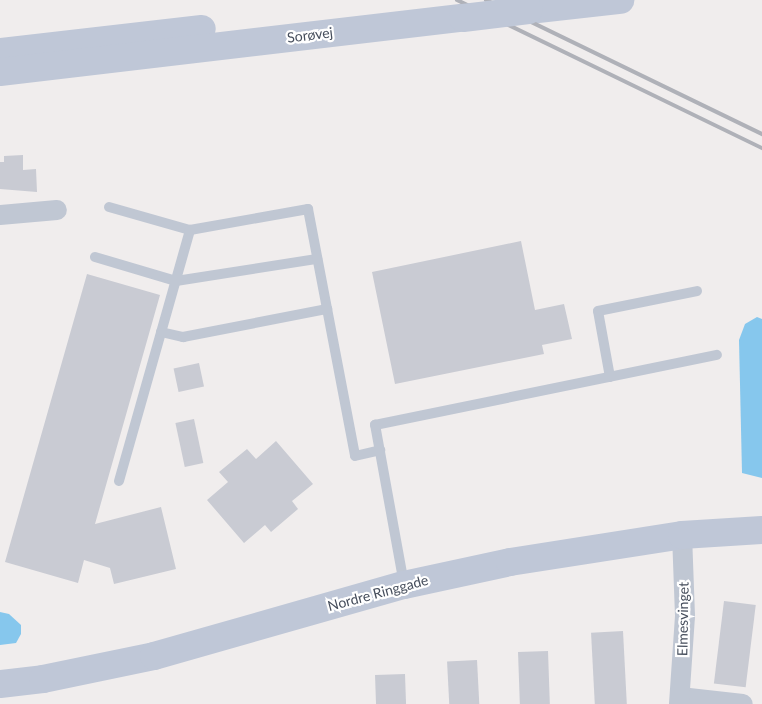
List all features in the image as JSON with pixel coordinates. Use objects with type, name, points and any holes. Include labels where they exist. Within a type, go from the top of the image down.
[{"type":"street","name":"Sorøvej","points":[[0,52],[447,7],[529,10],[620,0]]},
{"type":"street","name":"Sorøvej","points":[[0,72],[447,7]]},
{"type":"street","points":[[0,215],[57,210]]},
{"type":"street","name":"Nordre Ringgade","points":[[0,684],[43,679],[154,656],[404,585],[510,562],[682,535],[762,530]]},
{"type":"street","name":"Elmesvinget","points":[[680,701],[685,616],[682,535]]},
{"type":"street","points":[[680,701],[743,704]]},
{"type":"lane","points":[[109,207],[190,230],[308,210],[355,456],[380,450]]},
{"type":"lane","points":[[119,481],[190,230]]},
{"type":"lane","points":[[95,257],[176,281],[317,259]]},
{"type":"lane","points":[[610,377],[598,311],[697,291]]},
{"type":"lane","points":[[161,332],[183,337],[327,309]]},
{"type":"lane","points":[[404,585],[375,425],[718,355]]},
{"type":"water","points":[[757,317],[762,319],[762,478],[742,473],[739,340],[745,324]]},
{"type":"water","points":[[0,612],[9,614],[21,625],[21,634],[16,643],[0,645]]},
{"type":"building","points":[[23,155],[23,170],[36,169],[37,192],[0,189],[0,162],[4,162],[4,156]]},
{"type":"building","points":[[521,241],[535,310],[564,304],[572,339],[542,345],[544,354],[395,384],[372,272]]},
{"type":"building","points":[[87,274],[160,295],[95,524],[161,507],[176,569],[114,584],[110,568],[84,560],[78,583],[5,562]]},
{"type":"building","points":[[199,363],[204,386],[179,392],[174,368]]},
{"type":"building","points":[[194,419],[203,463],[185,467],[175,423]]},
{"type":"building","points":[[276,441],[313,484],[292,501],[298,509],[271,532],[265,525],[244,543],[207,500],[228,482],[219,472],[247,449],[256,459]]},
{"type":"building","points":[[724,601],[756,605],[746,687],[714,683]]},
{"type":"building","points":[[623,631],[627,704],[595,704],[591,633]]},
{"type":"building","points":[[548,651],[550,704],[520,704],[518,652]]},
{"type":"building","points":[[477,660],[479,704],[449,704],[447,662]]},
{"type":"building","points":[[405,674],[406,704],[376,704],[375,675]]},
{"type":"railway","points":[[457,0],[762,148]]},
{"type":"railway","points":[[486,0],[762,134]]}]
